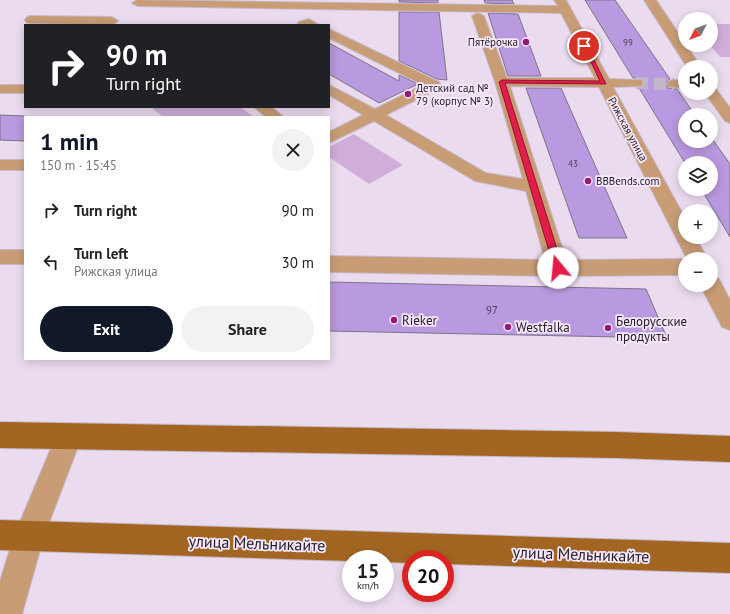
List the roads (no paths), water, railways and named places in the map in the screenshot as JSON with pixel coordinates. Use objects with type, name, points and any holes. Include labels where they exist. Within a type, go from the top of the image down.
[{"type":"main road","points":[[0,435],[610,445],[730,449]]},
{"type":"main road","name":"улица Мельникайте","points":[[15,535],[730,558]]},
{"type":"street","points":[[650,0],[689,60]]},
{"type":"street","points":[[138,3],[563,5]]},
{"type":"street","name":"Рижская улица","points":[[563,5],[678,223]]},
{"type":"street","points":[[478,16],[502,82],[558,268]]},
{"type":"street","points":[[31,20],[113,20]]},
{"type":"street","points":[[330,33],[434,85],[330,138]]},
{"type":"street","points":[[502,82],[636,83]]},
{"type":"street","points":[[0,89],[24,89]]},
{"type":"street","points":[[330,90],[481,177],[534,187]]},
{"type":"street","points":[[717,100],[730,118]]},
{"type":"street","points":[[262,108],[274,116]]},
{"type":"street","points":[[0,164],[24,165]]},
{"type":"street","points":[[330,264],[558,268],[678,268]]},
{"type":"street","points":[[715,292],[730,321]]},
{"type":"street","points":[[6,614],[15,535],[69,436]]},
{"type":"tunnel","points":[[636,83],[674,84]]},
{"type":"place","name":"Пятёрочка","points":[[526,42]]},
{"type":"place","name":"Детский сад № 79 (корпус № 3)","points":[[408,94]]},
{"type":"place","name":"BBBends.com","points":[[588,181]]},
{"type":"place","name":"Rieker","points":[[394,320]]},
{"type":"place","name":"Westfalka","points":[[508,327]]},
{"type":"place","name":"Белорусские продукты","points":[[608,328]]}]
